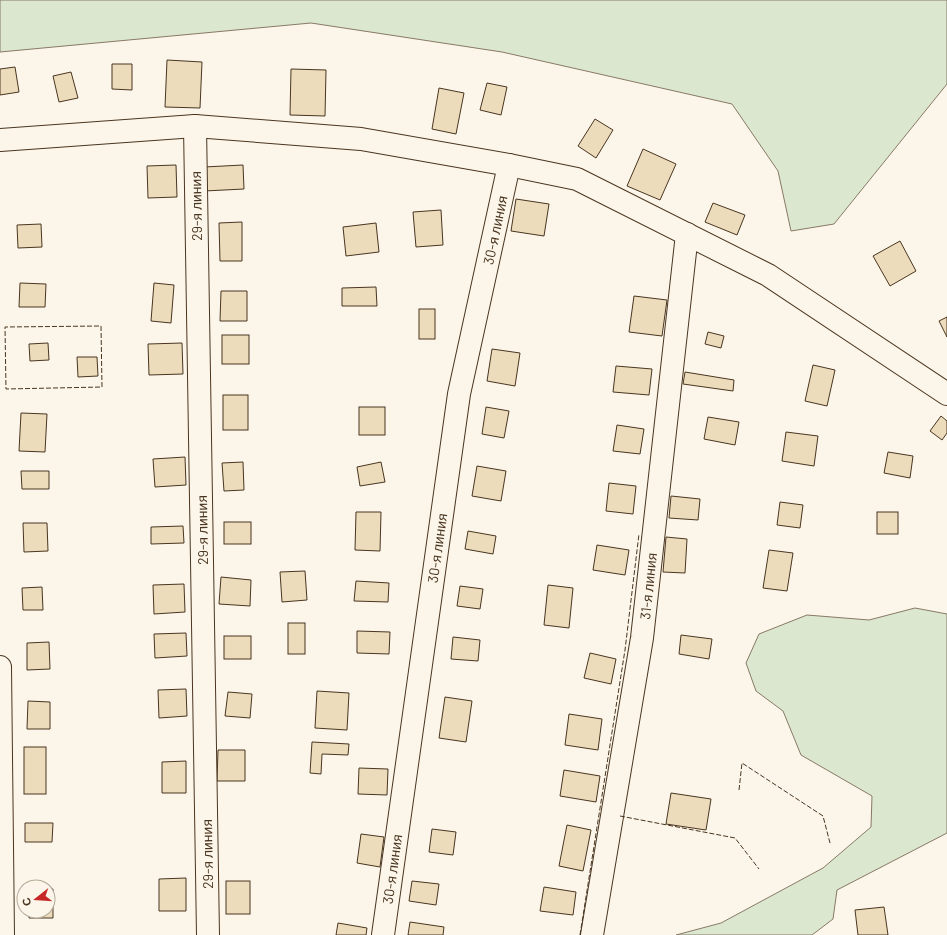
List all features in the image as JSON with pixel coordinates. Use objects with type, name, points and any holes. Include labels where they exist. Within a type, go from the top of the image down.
[{"type":"street","points":[[0,140],[195,126],[361,139],[509,165],[577,179],[768,275],[947,394]]},
{"type":"street","name":"29-я линия","points":[[195,126],[208,935]]},
{"type":"street","name":"30-я линия","points":[[383,935],[459,394],[509,165]]},
{"type":"street","name":"31-я линия","points":[[592,935],[642,638],[686,234]]},
{"type":"street","points":[[0,667],[3,935]]},
{"type":"green space","points":[[0,0],[947,0],[947,84],[834,224],[791,231],[778,171],[732,104],[502,52],[311,23],[0,52]]},
{"type":"green space","points":[[915,608],[947,614],[947,833],[837,890],[833,919],[812,935],[676,935],[721,923],[823,868],[871,827],[872,796],[801,755],[783,711],[756,691],[746,663],[759,634],[807,615],[869,620]]},
{"type":"building","points":[[167,60],[202,62],[200,108],[165,107]]},
{"type":"building","points":[[112,64],[132,64],[132,90],[112,89]]},
{"type":"building","points":[[15,67],[19,92],[0,95],[0,69]]},
{"type":"building","points":[[291,69],[326,70],[325,116],[290,115]]},
{"type":"building","points":[[71,72],[78,98],[59,102],[53,76]]},
{"type":"building","points":[[487,83],[507,87],[501,115],[480,110]]},
{"type":"building","points":[[439,88],[464,93],[456,134],[432,129]]},
{"type":"building","points":[[595,119],[613,130],[596,158],[578,146]]},
{"type":"building","points":[[643,149],[676,164],[660,200],[627,186]]},
{"type":"building","points":[[176,165],[177,197],[148,198],[147,166]]},
{"type":"building","points":[[243,165],[244,189],[204,191],[204,167]]},
{"type":"building","points":[[516,199],[549,204],[544,236],[511,231]]},
{"type":"building","points":[[713,203],[745,215],[737,235],[705,222]]},
{"type":"building","points":[[441,210],[443,245],[416,247],[413,212]]},
{"type":"building","points":[[242,222],[242,261],[220,261],[219,223]]},
{"type":"building","points":[[376,223],[379,252],[346,256],[343,227]]},
{"type":"building","points":[[41,224],[42,247],[18,248],[17,225]]},
{"type":"building","points":[[900,241],[916,271],[890,286],[873,256]]},
{"type":"building","points":[[20,283],[46,284],[45,307],[19,307]]},
{"type":"building","points":[[154,283],[174,285],[171,323],[151,321]]},
{"type":"building","points":[[376,287],[377,306],[342,306],[342,288]]},
{"type":"building","points":[[221,291],[247,291],[247,321],[220,321]]},
{"type":"building","points":[[634,296],[667,300],[662,336],[629,332]]},
{"type":"building","points":[[419,309],[435,309],[435,339],[419,339]]},
{"type":"building","points":[[947,317],[947,337],[939,321]]},
{"type":"building","points":[[708,332],[724,336],[721,348],[705,344]]},
{"type":"building","points":[[222,335],[249,335],[249,364],[222,364]]},
{"type":"building","points":[[48,343],[49,360],[30,361],[29,344]]},
{"type":"building","points":[[182,343],[183,374],[149,375],[148,344]]},
{"type":"building","points":[[492,349],[520,353],[515,386],[487,381]]},
{"type":"building","points":[[77,357],[97,357],[98,376],[78,377]]},
{"type":"building","points":[[813,365],[835,370],[827,406],[805,401]]},
{"type":"building","points":[[616,366],[652,369],[649,395],[613,392]]},
{"type":"building","points":[[685,372],[734,380],[733,391],[683,384]]},
{"type":"building","points":[[223,395],[248,395],[248,430],[223,430]]},
{"type":"building","points":[[359,407],[385,407],[385,435],[359,435]]},
{"type":"building","points":[[486,407],[509,411],[504,438],[482,434]]},
{"type":"building","points":[[21,413],[47,414],[45,452],[19,451]]},
{"type":"building","points":[[941,416],[947,421],[947,433],[942,440],[930,431]]},
{"type":"building","points":[[708,417],[739,422],[735,445],[704,439]]},
{"type":"building","points":[[617,425],[644,429],[640,454],[613,451]]},
{"type":"building","points":[[786,432],[818,436],[814,466],[782,461]]},
{"type":"building","points":[[888,452],[913,456],[910,478],[884,473]]},
{"type":"building","points":[[185,457],[186,485],[155,487],[153,459]]},
{"type":"building","points":[[243,462],[244,490],[224,491],[222,463]]},
{"type":"building","points":[[381,462],[385,482],[360,486],[357,467]]},
{"type":"building","points":[[477,466],[506,471],[501,501],[472,496]]},
{"type":"building","points":[[21,471],[49,471],[49,489],[22,489]]},
{"type":"building","points":[[609,483],[636,486],[633,514],[606,511]]},
{"type":"building","points":[[671,496],[700,499],[698,520],[669,518]]},
{"type":"building","points":[[780,502],[803,505],[800,528],[777,525]]},
{"type":"building","points":[[356,512],[381,512],[380,551],[355,550]]},
{"type":"building","points":[[877,512],[898,512],[898,534],[877,534]]},
{"type":"building","points":[[224,522],[251,522],[251,544],[224,544]]},
{"type":"building","points":[[23,523],[47,523],[48,551],[24,552]]},
{"type":"building","points":[[183,526],[184,543],[151,544],[151,527]]},
{"type":"building","points":[[468,531],[496,536],[493,554],[465,549]]},
{"type":"building","points":[[666,537],[687,539],[685,573],[663,572]]},
{"type":"building","points":[[597,545],[629,550],[625,575],[593,570]]},
{"type":"building","points":[[769,550],[793,553],[787,591],[763,588]]},
{"type":"building","points":[[305,571],[307,600],[282,602],[280,572]]},
{"type":"building","points":[[221,577],[251,580],[250,606],[219,604]]},
{"type":"building","points":[[356,581],[389,583],[388,602],[354,601]]},
{"type":"building","points":[[184,584],[185,612],[154,614],[153,585]]},
{"type":"building","points":[[548,585],[573,588],[569,628],[544,625]]},
{"type":"building","points":[[460,586],[483,589],[480,609],[457,606]]},
{"type":"building","points":[[42,587],[43,610],[23,610],[22,588]]},
{"type":"building","points":[[288,623],[305,623],[305,654],[288,654]]},
{"type":"building","points":[[357,631],[390,632],[389,654],[357,653]]},
{"type":"building","points":[[186,633],[187,656],[155,658],[154,634]]},
{"type":"building","points":[[681,635],[712,639],[709,659],[679,654]]},
{"type":"building","points":[[224,636],[251,636],[251,659],[224,659]]},
{"type":"building","points":[[453,637],[480,640],[478,661],[451,659]]},
{"type":"building","points":[[49,642],[50,669],[27,670],[27,643]]},
{"type":"building","points":[[590,653],[616,659],[611,684],[584,678]]},
{"type":"building","points":[[186,689],[187,716],[159,718],[158,690]]},
{"type":"building","points":[[317,691],[349,693],[347,730],[315,728]]},
{"type":"building","points":[[228,692],[252,694],[250,718],[225,716]]},
{"type":"building","points":[[445,697],[472,701],[466,742],[439,738]]},
{"type":"building","points":[[28,701],[50,702],[50,729],[27,729]]},
{"type":"building","points":[[569,714],[602,719],[598,750],[565,745]]},
{"type":"building","points":[[312,742],[349,744],[348,755],[322,754],[321,774],[310,773]]},
{"type":"building","points":[[24,747],[46,747],[46,794],[24,794]]},
{"type":"building","points":[[218,750],[245,750],[245,781],[217,781]]},
{"type":"building","points":[[186,761],[186,793],[162,793],[162,762]]},
{"type":"building","points":[[359,768],[388,769],[387,795],[358,794]]},
{"type":"building","points":[[564,770],[600,776],[596,802],[560,796]]},
{"type":"building","points":[[671,793],[711,799],[706,830],[666,824]]},
{"type":"building","points":[[25,823],[53,823],[52,842],[25,842]]},
{"type":"building","points":[[567,825],[591,830],[583,871],[559,866]]},
{"type":"building","points":[[432,829],[456,832],[453,855],[429,852]]},
{"type":"building","points":[[361,834],[384,837],[380,867],[357,863]]},
{"type":"building","points":[[186,878],[186,911],[159,911],[159,879]]},
{"type":"building","points":[[226,881],[250,881],[250,914],[226,914]]},
{"type":"building","points":[[412,881],[439,884],[436,905],[409,901]]},
{"type":"building","points":[[544,887],[576,892],[573,915],[540,911]]},
{"type":"building","points":[[884,907],[888,935],[858,935],[855,910]]},
{"type":"building","points":[[410,922],[444,927],[443,935],[408,935]]},
{"type":"building","points":[[338,923],[367,928],[366,935],[336,935]]},
{"type":"fence","points":[[101,326],[102,387],[6,389],[5,327],[101,326]]},
{"type":"fence","points":[[580,935],[625,650],[639,534]]},
{"type":"fence","points":[[739,790],[742,763],[823,816],[830,843]]},
{"type":"fence","points":[[620,816],[735,838],[759,869]]}]
